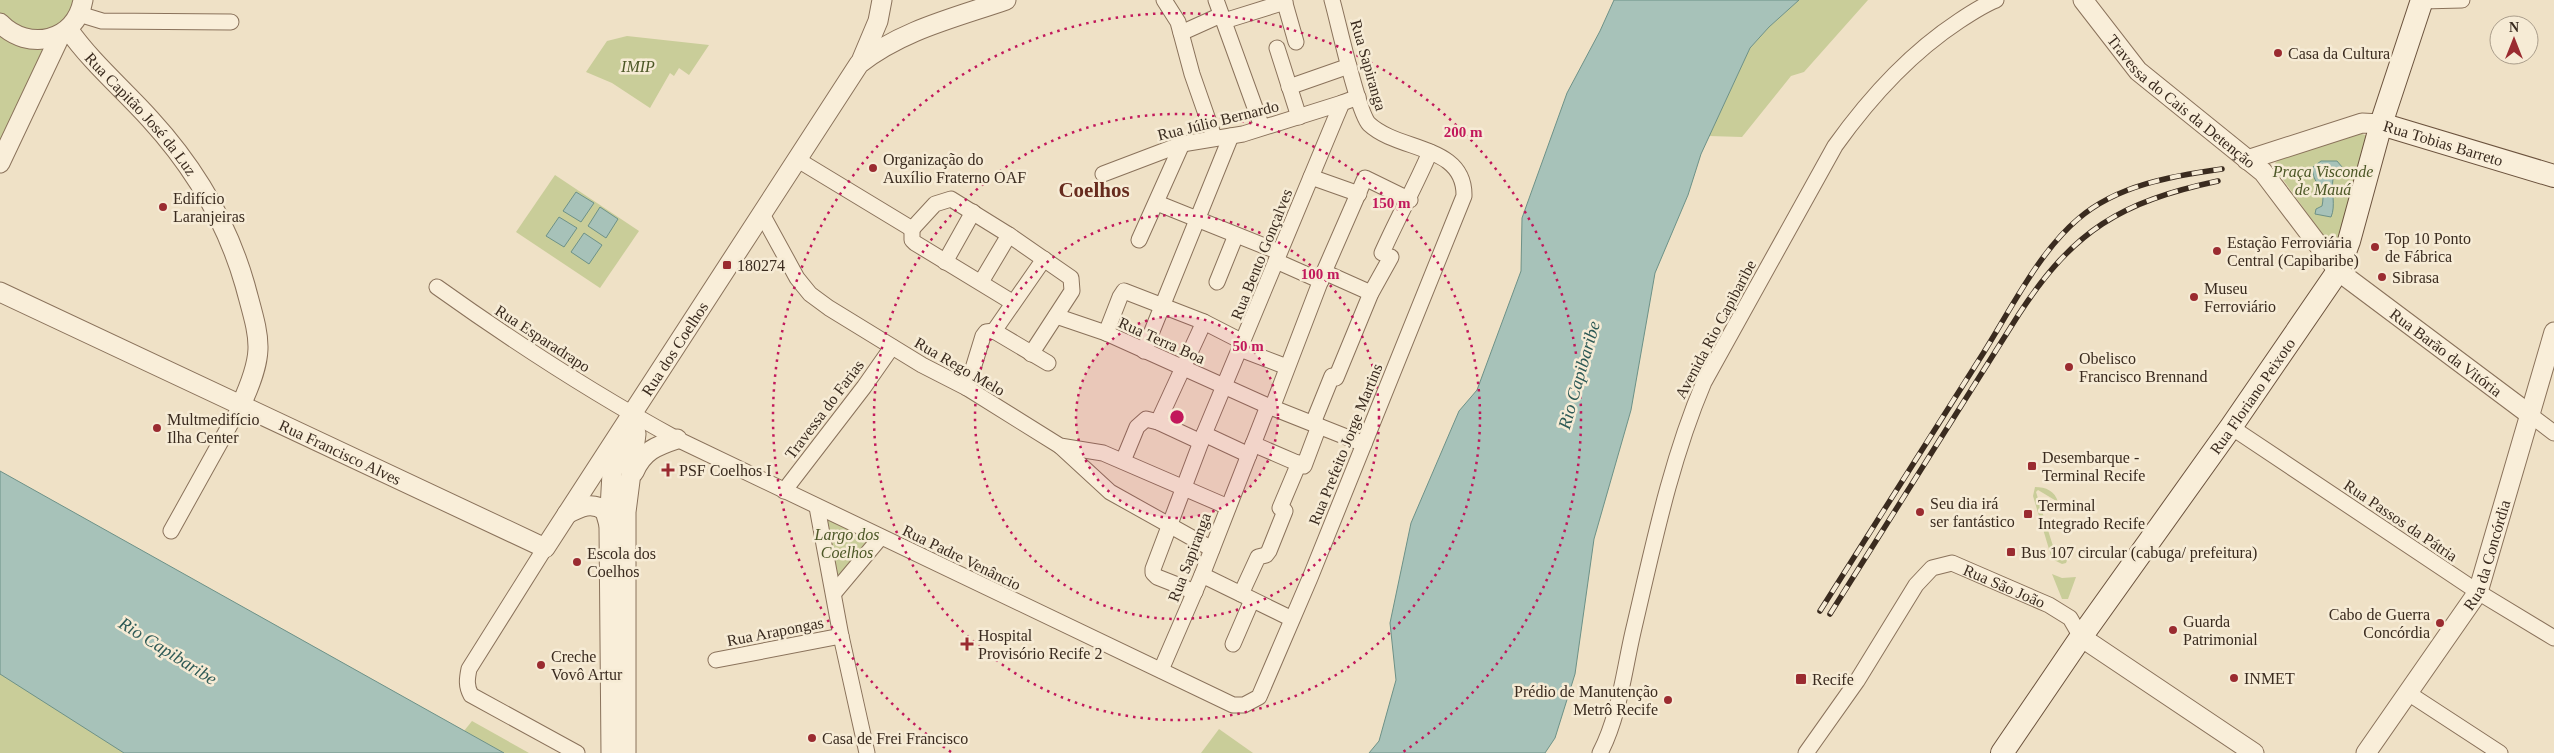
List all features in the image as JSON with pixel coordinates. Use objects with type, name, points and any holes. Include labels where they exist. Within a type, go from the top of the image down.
[{"type":"main road","name":"Rua Floriano Peixoto","points":[[2002,753],[2081,637],[2231,427],[2338,272],[2354,223],[2381,124],[2422,0]]},
{"type":"main road","name":"Rua Tobias Barreto","points":[[2381,124],[2554,176]]},
{"type":"street","points":[[883,0],[893,28],[903,35]]},
{"type":"street","points":[[859,64],[877,26],[883,0]]},
{"type":"street","name":"Rua dos Coelhos","points":[[577,753],[471,695],[467,679],[469,669],[545,548],[859,64],[880,48],[903,35],[1006,0]]},
{"type":"street","points":[[1164,0],[1175,14],[1182,33],[1192,74],[1214,137]]},
{"type":"street","points":[[1216,0],[1262,127]]},
{"type":"street","name":"Rua Sapiranga","points":[[1332,0],[1364,118],[1381,133],[1430,152]]},
{"type":"street","name":"Avenida Rio Capibaribe","points":[[1600,753],[1615,710],[1666,487],[1689,418],[1704,382],[1836,146],[1860,112],[1891,76],[1937,36],[1986,4],[1996,0]]},
{"type":"street","name":"Travessa do Cais da Detenção","points":[[2083,0],[2138,71],[2247,160],[2272,183],[2319,249],[2338,272]]},
{"type":"street","points":[[2422,0],[2462,0]]},
{"type":"street","points":[[1182,33],[1264,4],[1284,1],[1296,42]]},
{"type":"street","points":[[0,164],[73,19]]},
{"type":"street","points":[[0,24],[12,34],[28,40],[51,39],[73,19],[231,22]]},
{"type":"street","name":"Rua Capitão José da Luz","points":[[73,19],[195,174],[229,237],[259,337],[259,358],[254,376],[241,405],[171,531]]},
{"type":"street","points":[[1276,48],[1298,117]]},
{"type":"street","points":[[1289,87],[1349,66]]},
{"type":"street","points":[[1342,103],[1358,98]]},
{"type":"street","name":"Rua Júlio Bernardo","points":[[1103,174],[1182,144],[1214,137],[1231,136],[1342,103]]},
{"type":"street","name":"Rua Bento Gonçalves","points":[[1195,592],[1157,578],[1153,573],[1223,387],[1242,346],[1277,257],[1342,103]]},
{"type":"street","name":"Rua Tobias Barreto","points":[[2247,160],[2362,122],[2381,124]]},
{"type":"street","points":[[1144,351],[1163,307],[1177,266],[1216,179],[1231,136]]},
{"type":"street","points":[[1139,240],[1182,144]]},
{"type":"street","points":[[1233,644],[1258,557],[1266,555],[1268,551],[1334,377],[1386,255],[1400,213],[1410,200],[1430,152]]},
{"type":"street","name":"Rua Prefeito Jorge Martins","points":[[1254,702],[1259,697],[1292,619],[1464,196],[1464,182],[1456,166],[1430,152]]},
{"type":"street","points":[[798,160],[912,229]]},
{"type":"street","points":[[1311,176],[1359,194]]},
{"type":"street","name":"Rua Sapiranga","points":[[1161,670],[1202,576],[1251,450],[1365,178],[1410,200]]},
{"type":"street","points":[[1012,302],[912,240],[912,229],[935,204],[951,199],[1009,235],[1071,278],[1072,291],[1030,354]]},
{"type":"street","points":[[1156,203],[1236,235],[1277,257],[1371,293]]},
{"type":"street","points":[[945,262],[973,212]]},
{"type":"street","name":"Rua Rego Melo","points":[[762,214],[797,278],[810,294],[892,347],[967,388],[1060,446],[1103,453],[1228,507]]},
{"type":"street","points":[[981,282],[1009,235]]},
{"type":"street","points":[[1217,282],[1236,235]]},
{"type":"street","points":[[994,331],[1012,302],[1044,259]]},
{"type":"street","name":"Rua Barão da Vitória","points":[[2338,272],[2554,433]]},
{"type":"street","name":"Rua Esparadrapo","points":[[437,287],[529,350],[632,415]]},
{"type":"street","points":[[1106,333],[1120,296],[1124,291],[1204,322],[1242,346],[1286,367]]},
{"type":"street","name":"Rua Francisco Alves","points":[[0,292],[545,548]]},
{"type":"street","name":"Rua Terra Boa","points":[[1056,316],[1106,333],[1223,387],[1364,444]]},
{"type":"street","points":[[1123,461],[1137,427],[1152,420],[1182,367],[1204,322]]},
{"type":"street","points":[[967,388],[983,336],[986,332],[994,331],[1048,363]]},
{"type":"street","name":"Rua da Concórdia","points":[[2366,753],[2478,592],[2554,332]]},
{"type":"street","name":"Travessa do Farias","points":[[784,491],[864,387],[892,347]]},
{"type":"street","points":[[610,753],[617,674],[628,484],[636,434],[632,415]]},
{"type":"street","points":[[609,527],[615,461],[632,415]]},
{"type":"street","name":"Rua Padre Venâncio","points":[[632,415],[817,507],[1233,705],[1244,705],[1254,702]]},
{"type":"street","points":[[1152,420],[1203,438],[1301,465]]},
{"type":"street","name":"Rua Passos da Pátria","points":[[2231,427],[2478,592],[2554,638]]},
{"type":"street","points":[[628,484],[638,461],[645,453],[655,446],[677,439]]},
{"type":"street","points":[[1060,446],[1110,492],[1212,549]]},
{"type":"street","points":[[518,535],[546,529],[585,506],[597,506],[608,516],[617,674],[626,753]]},
{"type":"street","points":[[817,507],[841,636],[867,753]]},
{"type":"street","points":[[834,593],[881,537]]},
{"type":"street","name":"Rua São João","points":[[1806,753],[1857,681],[1916,585],[1932,568],[1952,563],[2048,605],[2070,618],[2081,637],[2254,753]]},
{"type":"street","points":[[1202,576],[1292,619]]},
{"type":"street","name":"Rua Arapongas","points":[[716,660],[841,636]]},
{"type":"street","points":[[2408,693],[2500,753]]},
{"type":"green space","points":[[0,0],[81,0],[78,14],[46,38],[0,20]]},
{"type":"green space","points":[[1799,0],[1868,0],[1804,72],[1791,76],[1742,137],[1709,136],[1750,48],[1769,27]]},
{"type":"green space","points":[[0,27],[55,41],[0,157]]},
{"type":"green space","name":"IMIP","points":[[627,36],[709,45],[689,75],[679,68],[674,76],[670,73],[650,108],[612,83],[586,72],[607,41]]},
{"type":"green space","name":"Praça Visconde de Mauá","points":[[2360,133],[2367,136],[2338,242],[2335,246],[2331,246],[2276,170],[2275,163]]},
{"type":"green space","points":[[555,175],[639,231],[600,288],[516,232]]},
{"type":"green space","points":[[2035,487],[2050,490],[2057,498],[2058,502],[2038,490],[2036,492],[2053,546],[2067,553],[2066,563],[2062,564],[2052,559],[2033,496]]},
{"type":"green space","name":"Largo dos Coelhos","points":[[827,511],[877,536],[838,587],[824,524]]},
{"type":"green space","points":[[2052,574],[2062,578],[2076,577],[2068,599],[2062,599]]},
{"type":"green space","points":[[0,656],[147,753],[0,753]]},
{"type":"green space","points":[[472,721],[529,753],[504,753],[464,731]]},
{"type":"green space","points":[[1219,729],[1253,753],[1201,753]]},
{"type":"water","name":"Rio Capibaribe","points":[[1614,0],[1799,0],[1769,27],[1750,48],[1701,154],[1688,195],[1655,273],[1631,410],[1594,539],[1575,674],[1555,738],[1545,753],[1369,753],[1379,741],[1396,680],[1390,623],[1411,523],[1459,411],[1477,390],[1521,271],[1522,218],[1567,93]]},
{"type":"water","points":[[2321,161],[2337,161],[2348,174],[2345,177],[2338,174],[2333,179],[2333,208],[2331,217],[2315,214],[2316,209],[2322,206],[2323,198],[2321,189],[2314,178],[2313,167]]},
{"type":"water","points":[[576,192],[594,203],[581,222],[563,211]]},
{"type":"water","points":[[600,207],[618,219],[606,238],[588,226]]},
{"type":"water","points":[[559,217],[577,228],[564,247],[546,236]]},
{"type":"water","points":[[584,233],[602,245],[589,264],[571,252]]},
{"type":"water","name":"Rio Capibaribe","points":[[0,471],[504,753],[124,753],[0,674]]},
{"type":"railway","points":[[1820,611],[1984,352],[2026,282],[2064,232],[2093,207],[2128,190],[2165,179],[2222,169]]},
{"type":"railway","points":[[1830,614],[2019,314],[2039,285],[2060,261],[2080,241],[2102,224],[2126,210],[2184,189],[2218,181]]},
{"type":"place","name":"Casa da Cultura","points":[[2278,53]]},
{"type":"place","name":"Organização do Auxílio Fraterno OAF","points":[[873,168]]},
{"type":"place","name":"Edifício Laranjeiras","points":[[163,207]]},
{"type":"place","name":"Top 10 Ponto de Fábrica","points":[[2375,247]]},
{"type":"place","name":"Estação Ferroviária Central (Capibaribe)","points":[[2217,251]]},
{"type":"place","name":"180274","points":[[727,265]]},
{"type":"place","name":"Sibrasa","points":[[2382,277]]},
{"type":"place","name":"Museu Ferroviário","points":[[2194,297]]},
{"type":"place","name":"Obelisco Francisco Brennand","points":[[2069,367]]},
{"type":"place","name":"Multmedifício Ilha Center","points":[[157,428]]},
{"type":"place","name":"Desembarque - Terminal Recife","points":[[2032,466]]},
{"type":"place","name":"PSF Coelhos I","points":[[668,470]]},
{"type":"place","name":"Seu dia irá ser fantástico","points":[[1920,512]]},
{"type":"place","name":"Terminal Integrado Recife","points":[[2028,514]]},
{"type":"place","name":"Bus 107 circular (cabuga/ prefeitura)","points":[[2011,552]]},
{"type":"place","name":"Escola dos Coelhos","points":[[577,562]]},
{"type":"place","name":"Cabo de Guerra Concórdia","points":[[2440,623]]},
{"type":"place","name":"Guarda Patrimonial","points":[[2173,630]]},
{"type":"place","name":"Hospital Provisório Recife 2","points":[[967,644]]},
{"type":"place","name":"Creche Vovô Artur","points":[[541,665]]},
{"type":"place","name":"INMET","points":[[2234,678]]},
{"type":"place","name":"Recife","points":[[1801,679]]},
{"type":"place","name":"Prédio de Manutenção Metrô Recife","points":[[1668,700]]},
{"type":"place","name":"Casa de Frei Francisco","points":[[812,738]]},
{"type":"district","name":"Coelhos","points":[[1094,190]]}]
